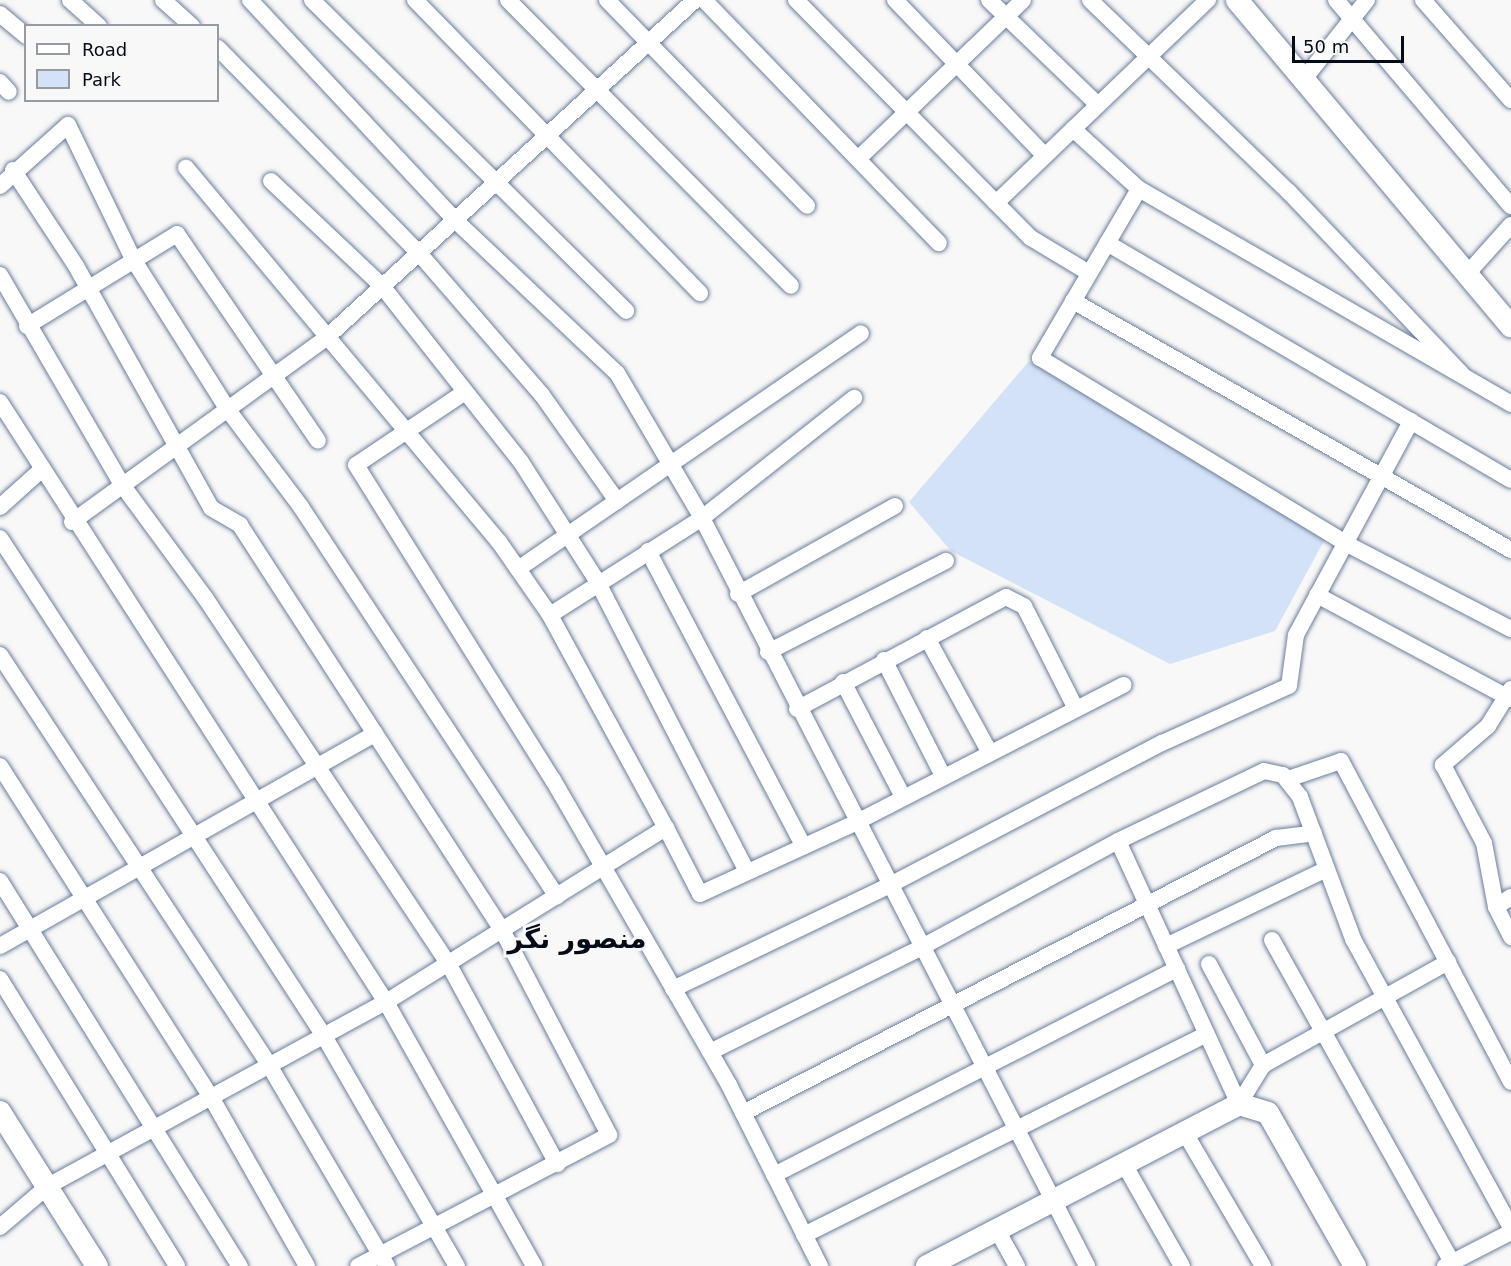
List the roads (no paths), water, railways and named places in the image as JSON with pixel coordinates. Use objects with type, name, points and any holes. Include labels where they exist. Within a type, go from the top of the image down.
[{"type":"street","points":[[0,4],[3,0]]},
{"type":"street","points":[[70,0],[97,24]]},
{"type":"street","points":[[163,0],[190,24]]},
{"type":"street","points":[[250,0],[455,220],[617,373],[668,468],[702,518],[738,594],[949,1006],[1052,1204],[1087,1266]]},
{"type":"street","points":[[312,0],[498,180],[626,311]]},
{"type":"street","points":[[415,0],[547,133],[700,293]]},
{"type":"street","points":[[508,0],[791,286]]},
{"type":"street","points":[[607,0],[807,206]]},
{"type":"street","points":[[72,522],[327,338],[547,133],[695,0]]},
{"type":"street","points":[[704,0],[939,243]]},
{"type":"street","points":[[796,0],[904,114],[1031,238],[1089,273]]},
{"type":"street","points":[[895,0],[1045,156]]},
{"type":"street","points":[[989,0],[1098,105]]},
{"type":"street","points":[[858,159],[1023,0]]},
{"type":"street","points":[[1090,0],[1289,192],[1462,374]]},
{"type":"street","points":[[996,203],[1208,0]]},
{"type":"street","points":[[1237,0],[1511,326]]},
{"type":"street","points":[[1336,0],[1511,206]]},
{"type":"street","points":[[1304,79],[1367,0]]},
{"type":"street","points":[[1423,0],[1511,100]]},
{"type":"street","points":[[0,14],[24,34]]},
{"type":"street","points":[[219,49],[418,252],[542,395],[617,501]]},
{"type":"street","points":[[0,186],[13,170],[68,125],[133,259],[228,410],[301,507],[557,896]]},
{"type":"street","points":[[1073,129],[1139,189],[1511,404]]},
{"type":"street","points":[[186,168],[518,569],[550,615],[700,894],[855,823],[1124,685]]},
{"type":"street","points":[[13,170],[84,287],[211,508],[240,525],[502,930],[609,1135],[497,1197],[435,1228],[384,1260],[358,1266]]},
{"type":"street","points":[[271,181],[382,286],[521,462],[597,581],[747,872]]},
{"type":"street","points":[[1139,189],[1040,358],[1345,543],[1511,629]]},
{"type":"street","points":[[1467,274],[1511,225]]},
{"type":"street","points":[[27,326],[84,287],[177,234],[318,441]]},
{"type":"street","points":[[1107,243],[1511,480]]},
{"type":"street","points":[[0,275],[27,326],[123,486],[206,599],[448,963],[557,1164]]},
{"type":"street","points":[[1073,301],[1511,550]]},
{"type":"street","points":[[518,569],[668,468],[861,333]]},
{"type":"street","points":[[465,392],[356,465],[602,867],[710,1052],[819,1266]]},
{"type":"street","points":[[550,615],[597,581],[702,518],[854,398]]},
{"type":"street","points":[[0,402],[39,471],[386,1002],[534,1266]]},
{"type":"street","points":[[673,989],[888,886],[1162,743],[1289,686],[1296,635],[1411,421]]},
{"type":"street","points":[[0,507],[39,471]]},
{"type":"street","points":[[738,594],[894,506]]},
{"type":"street","points":[[0,538],[324,1036],[457,1266]]},
{"type":"street","points":[[648,551],[803,845]]},
{"type":"street","points":[[768,652],[946,561]]},
{"type":"street","points":[[1317,595],[1510,695],[1488,726],[1443,765],[1484,843],[1496,907],[1511,937]]},
{"type":"street","points":[[797,709],[884,660],[1006,597],[1024,606],[1076,709]]},
{"type":"street","points":[[927,638],[990,753]]},
{"type":"street","points":[[0,655],[269,1065],[384,1260]]},
{"type":"street","points":[[884,660],[943,776]]},
{"type":"street","points":[[843,682],[903,797]]},
{"type":"street","points":[[0,946],[375,734]]},
{"type":"street","points":[[710,1052],[920,948],[1118,841],[1264,771],[1288,779],[1341,760],[1511,1082]]},
{"type":"street","points":[[0,766],[211,1097],[307,1266]]},
{"type":"street","points":[[1272,940],[1450,1265],[1511,1230],[1353,939],[1314,833],[1288,779]]},
{"type":"street","points":[[0,1227],[48,1186],[386,1002],[666,828]]},
{"type":"street","points":[[743,1113],[1146,903],[1276,838],[1314,833]]},
{"type":"street","points":[[1118,841],[1239,1104],[1268,1113],[1355,1266]]},
{"type":"street","points":[[1166,946],[1327,869]]},
{"type":"street","points":[[0,881],[32,928],[240,1266]]},
{"type":"street","points":[[1496,907],[1511,897]]},
{"type":"street","points":[[927,1266],[1052,1204],[1239,1104],[1263,1065],[1448,962]]},
{"type":"street","points":[[1209,964],[1263,1065]]},
{"type":"street","points":[[774,1175],[1177,969]]},
{"type":"street","points":[[0,979],[177,1266]]},
{"type":"street","points":[[804,1235],[1207,1034]]},
{"type":"street","points":[[0,1112],[97,1266]]},
{"type":"street","points":[[1185,1132],[1263,1266]]},
{"type":"street","points":[[1124,1164],[1182,1266]]},
{"type":"street","points":[[997,1230],[1017,1266]]},
{"type":"district","name":"منصور نگر","points":[[577,939]]}]
